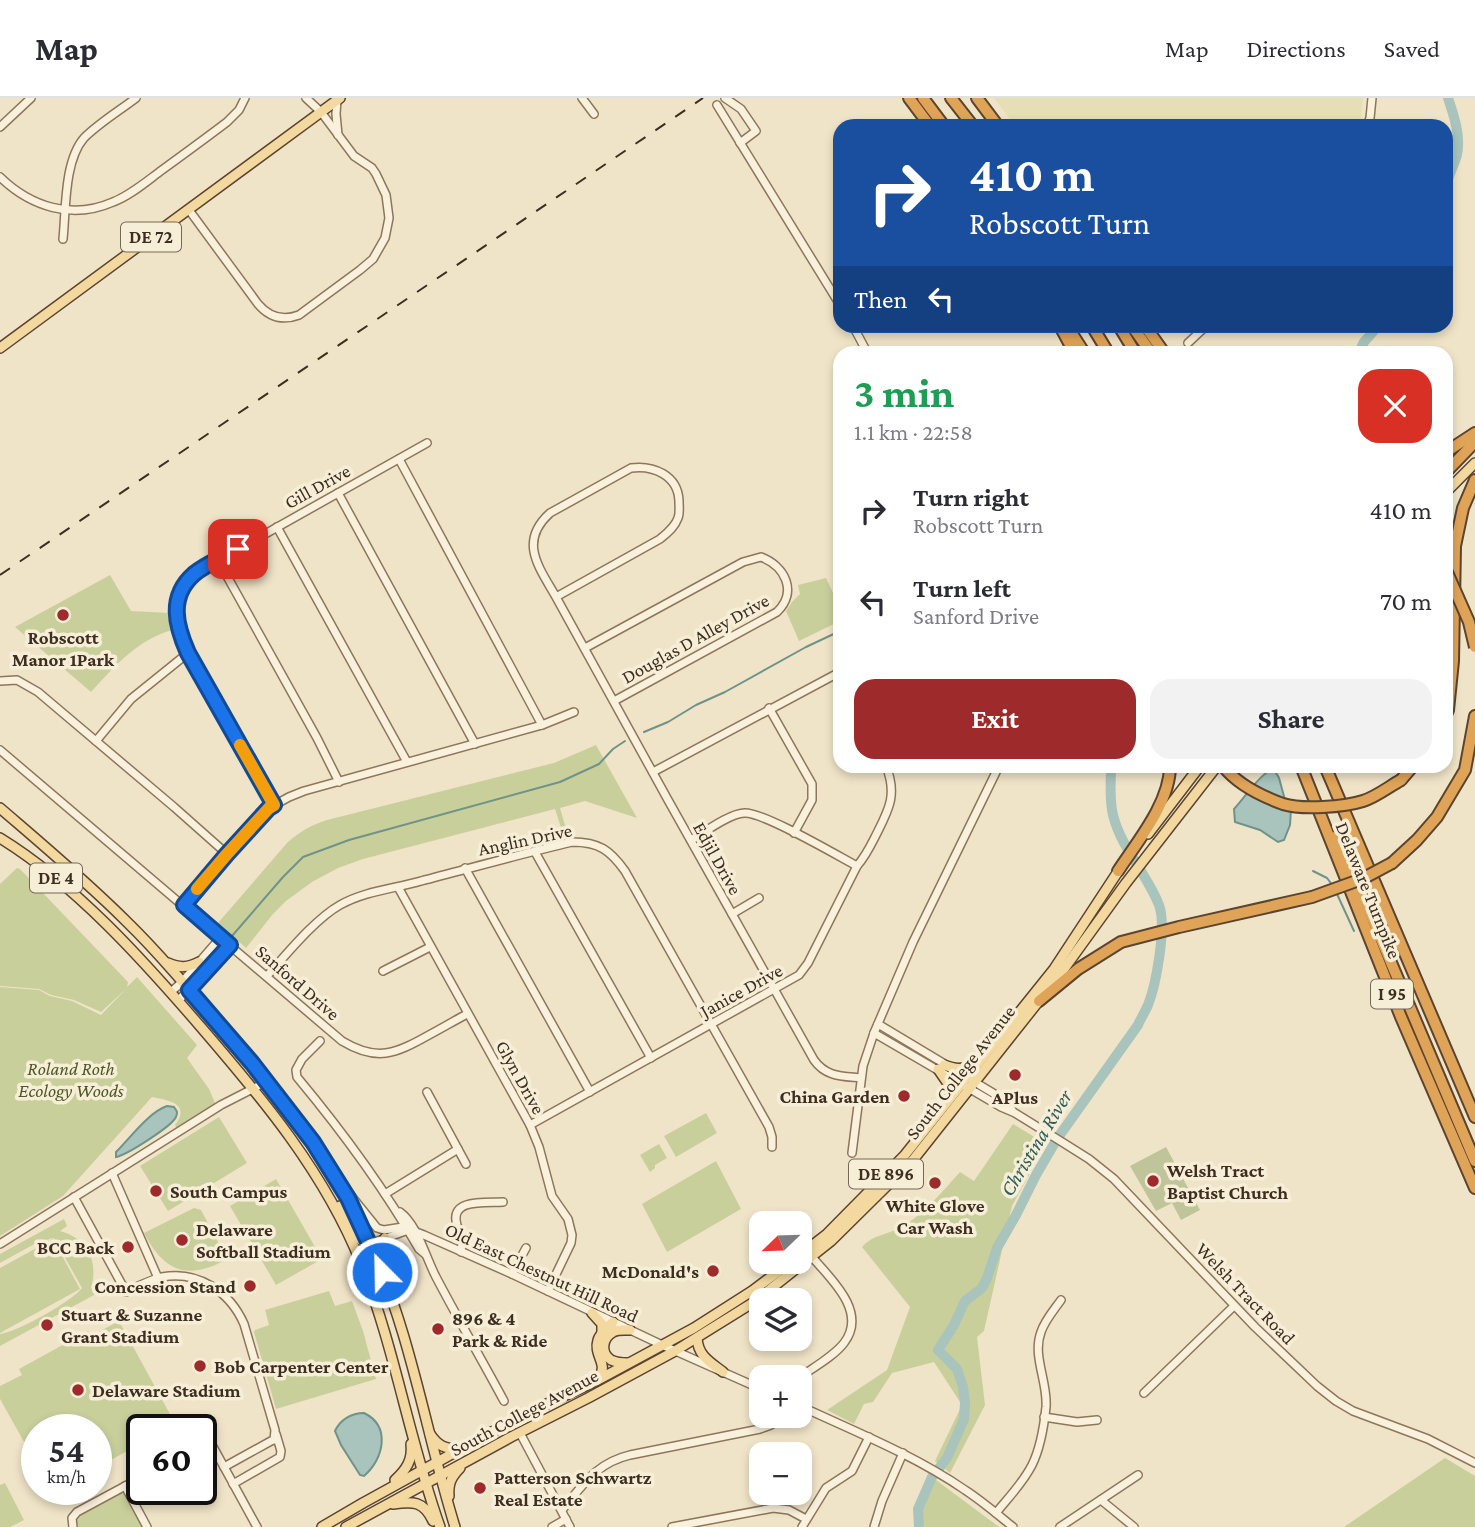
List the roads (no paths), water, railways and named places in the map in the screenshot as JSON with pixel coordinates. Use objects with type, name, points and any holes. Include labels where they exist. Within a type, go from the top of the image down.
[{"type":"highway","points":[[909,98],[925,119]]},
{"type":"highway","points":[[923,98],[939,119]]},
{"type":"highway","points":[[951,98],[968,119]]},
{"type":"highway","points":[[977,98],[993,119]]},
{"type":"highway","points":[[1453,447],[1475,433]]},
{"type":"highway","points":[[1453,465],[1475,442]]},
{"type":"highway","points":[[1453,661],[1455,546],[1462,508],[1475,481]]},
{"type":"highway","points":[[1453,586],[1469,622],[1475,647]]},
{"type":"highway","points":[[1039,1001],[1078,969],[1121,942],[1312,897],[1362,879],[1392,863],[1437,817],[1465,770],[1475,716]]},
{"type":"highway","points":[[1118,871],[1158,811],[1170,773]]},
{"type":"highway","points":[[1228,773],[1246,786],[1285,805],[1327,808],[1365,801],[1407,773]]},
{"type":"highway","name":"Delaware Turnpike","points":[[1304,773],[1401,1017],[1475,1188]]},
{"type":"highway","name":"Delaware Turnpike","points":[[1328,773],[1475,1117]]},
{"type":"highway","name":"Delaware Turnpike","points":[[1314,797],[1356,880],[1475,1161]]},
{"type":"main road","name":"DE 72","points":[[0,348],[338,99]]},
{"type":"main road","points":[[1453,485],[1475,463]]},
{"type":"main road","points":[[1138,843],[1194,773]]},
{"type":"main road","name":"South College Avenue","points":[[812,1257],[913,1160],[969,1084],[1039,1001],[1212,773]]},
{"type":"main road","name":"DE 4","points":[[0,808],[127,921],[165,961],[266,1082],[313,1142],[337,1178],[382,1272],[402,1331],[455,1527]]},
{"type":"main road","name":"DE 4","points":[[0,838],[54,875],[114,932],[171,992],[253,1088],[303,1154],[337,1213],[364,1270],[381,1318],[438,1527]]},
{"type":"main road","name":"South College Avenue","points":[[812,1246],[827,1234],[904,1156],[948,1102],[969,1084],[984,1058],[1054,969],[1118,871]]},
{"type":"main road","points":[[165,961],[182,968],[199,962]]},
{"type":"main road","points":[[941,1067],[962,1069],[984,1058]]},
{"type":"main road","points":[[941,1067],[949,1085],[948,1102]]},
{"type":"main road","points":[[303,1154],[335,1196],[358,1238],[370,1244]]},
{"type":"main road","points":[[382,1272],[380,1246],[385,1238]]},
{"type":"main road","name":"South College Avenue","points":[[322,1527],[532,1410],[630,1363],[719,1312],[774,1274]]},
{"type":"main road","name":"South College Avenue","points":[[346,1527],[675,1351],[754,1302],[790,1274]]},
{"type":"main road","points":[[592,1312],[602,1324],[602,1333]]},
{"type":"main road","points":[[596,1381],[603,1367],[597,1349],[598,1340],[613,1322]]},
{"type":"main road","points":[[630,1330],[616,1330],[605,1340],[604,1345],[606,1355],[613,1361],[630,1363]]},
{"type":"main road","points":[[697,1338],[701,1353],[723,1372]]},
{"type":"main road","points":[[383,1491],[408,1465],[412,1450],[409,1422]]},
{"type":"main road","points":[[428,1431],[440,1446],[461,1449]]},
{"type":"main road","name":"DE 896","points":[[450,1510],[450,1480],[469,1460]]},
{"type":"main road","points":[[388,1504],[409,1502],[420,1505],[430,1513],[438,1527]]},
{"type":"street","points":[[0,127],[31,98]]},
{"type":"street","points":[[63,239],[69,171],[77,148],[90,133],[136,98]]},
{"type":"street","points":[[0,177],[13,189],[43,206],[66,210],[98,207],[128,195],[227,122],[239,110],[245,98]]},
{"type":"street","points":[[189,210],[263,309],[275,317],[299,315],[368,264],[381,247],[387,231],[389,206],[383,184],[372,168],[354,156],[321,112],[306,98]]},
{"type":"street","points":[[315,98],[321,112]]},
{"type":"street","points":[[582,98],[594,114]]},
{"type":"street","points":[[725,98],[741,109],[756,131],[740,143]]},
{"type":"street","points":[[1370,119],[1372,98]]},
{"type":"street","points":[[338,99],[338,135]]},
{"type":"street","points":[[717,104],[833,293]]},
{"type":"street","points":[[1188,343],[1199,333]]},
{"type":"street","name":"Gill Drive","points":[[274,805],[178,631],[176,620],[180,594],[194,574],[428,443]]},
{"type":"street","points":[[399,459],[542,725]]},
{"type":"street","name":"Edjil Drive","points":[[556,597],[660,539],[671,529],[678,517],[679,495],[666,475],[657,469],[644,466],[631,468],[550,513],[541,522],[533,542],[534,556],[556,597],[653,772],[814,1060],[820,1068],[831,1074],[861,1078]]},
{"type":"street","points":[[338,493],[475,744]]},
{"type":"street","points":[[277,527],[407,762]]},
{"type":"street","name":"Douglas D Alley Drive","points":[[585,648],[743,562],[761,557],[780,567],[786,580],[788,596],[777,612],[614,701]]},
{"type":"street","points":[[218,560],[339,782]]},
{"type":"street","points":[[96,740],[131,699],[188,653]]},
{"type":"street","points":[[653,772],[769,708],[833,679]]},
{"type":"street","points":[[0,681],[16,680],[31,687],[227,854]]},
{"type":"street","points":[[769,708],[812,784],[811,800],[794,833]]},
{"type":"street","points":[[184,905],[227,854],[274,805],[304,791],[542,725],[574,712]]},
{"type":"street","name":"Sanford Drive","points":[[0,750],[352,1047],[374,1054],[395,1052],[467,1014]]},
{"type":"street","name":"Janice Drive","points":[[530,1125],[799,975],[808,963],[889,810],[892,796],[888,773]]},
{"type":"street","points":[[852,1153],[861,1078],[874,1032],[913,942],[996,773]]},
{"type":"street","points":[[691,840],[731,817],[745,813],[758,816],[858,866]]},
{"type":"street","name":"Anglin Drive","points":[[267,976],[302,937],[331,911],[364,894],[572,842],[598,845],[616,858],[625,871],[769,1127],[772,1147]]},
{"type":"street","points":[[536,852],[651,1058]]},
{"type":"street","points":[[465,869],[590,1092]]},
{"type":"street","name":"Glyn Drive","points":[[398,887],[530,1125],[552,1196],[568,1219],[571,1243],[548,1291]]},
{"type":"street","points":[[732,914],[759,898]]},
{"type":"street","points":[[178,1001],[199,962],[221,937]]},
{"type":"street","points":[[171,992],[185,986],[230,945]]},
{"type":"street","points":[[383,971],[430,947]]},
{"type":"street","name":"Welsh Tract Road","points":[[878,1024],[1001,1107],[1089,1159],[1114,1179],[1234,1306],[1317,1386],[1343,1406],[1428,1439],[1475,1463]]},
{"type":"street","name":"Welsh Tract Road","points":[[874,1032],[941,1067]]},
{"type":"street","points":[[320,1041],[302,1059],[296,1070],[297,1077],[339,1128],[422,1245],[505,1401]]},
{"type":"street","points":[[0,1244],[221,1105],[266,1082]]},
{"type":"street","points":[[427,1092],[466,1164]]},
{"type":"street","points":[[385,1194],[458,1149]]},
{"type":"street","points":[[112,1173],[158,1278]]},
{"type":"street","name":"Old East Chestnut Hill Road","points":[[337,1178],[374,1226],[384,1230],[403,1227],[512,1274],[749,1384]]},
{"type":"street","points":[[74,1197],[126,1292],[158,1278],[176,1276],[205,1282],[219,1290],[235,1307],[244,1324],[281,1458],[233,1484]]},
{"type":"street","points":[[461,1252],[463,1242],[456,1220],[461,1206],[470,1203],[503,1202]]},
{"type":"street","points":[[391,1229],[397,1217],[396,1210]]},
{"type":"street","points":[[370,1244],[412,1231]]},
{"type":"street","points":[[412,1231],[419,1249],[425,1254]]},
{"type":"street","points":[[422,1245],[433,1240]]},
{"type":"street","points":[[512,1274],[526,1248]]},
{"type":"street","points":[[812,1257],[845,1296],[852,1324],[839,1348],[812,1368]]},
{"type":"street","points":[[996,1513],[1031,1466],[1037,1452],[1046,1396],[1039,1343],[1042,1330],[1061,1300]]},
{"type":"street","points":[[1144,1393],[1234,1306]]},
{"type":"street","points":[[812,1411],[930,1468],[975,1497],[1013,1527]]},
{"type":"street","points":[[1044,1417],[1077,1422],[1097,1420]]},
{"type":"street","points":[[562,1510],[592,1474],[612,1460],[763,1428]]},
{"type":"street","points":[[223,1467],[274,1440],[275,1430]]},
{"type":"street","points":[[520,1433],[570,1527]]},
{"type":"street","points":[[802,1527],[826,1488],[852,1471],[869,1437]]},
{"type":"street","points":[[874,1527],[903,1453]]},
{"type":"street","points":[[217,1455],[255,1523]]},
{"type":"street","points":[[1059,1527],[1138,1475]]},
{"type":"street","points":[[73,1527],[72,1518],[77,1512],[125,1486],[147,1527]]},
{"type":"street","points":[[1101,1500],[1134,1527]]},
{"type":"street","points":[[672,1527],[774,1508],[789,1510],[806,1519]]},
{"type":"street","points":[[552,1527],[566,1519]]},
{"type":"water","points":[[1276,773],[1285,800],[1291,809],[1290,825],[1284,840],[1278,842],[1260,830],[1235,822],[1234,809],[1265,774]]},
{"type":"water","points":[[167,1106],[174,1107],[177,1112],[173,1121],[149,1140],[116,1157],[116,1152],[140,1126]]},
{"type":"water","points":[[364,1413],[378,1426],[382,1443],[376,1461],[364,1476],[360,1475],[335,1431],[346,1418]]},
{"type":"waterway","name":"Christina River","points":[[1448,98],[1458,141],[1453,165]]},
{"type":"waterway","name":"Christina River","points":[[1362,346],[1372,333]]},
{"type":"waterway","points":[[644,732],[668,722],[833,634]]},
{"type":"waterway","points":[[232,936],[303,857],[349,840],[560,782],[599,764],[625,741]]},
{"type":"waterway","name":"Christina River","points":[[919,1527],[918,1509],[932,1477],[947,1458],[964,1419],[963,1387],[957,1369],[938,1350],[965,1301],[982,1288],[997,1248],[1057,1139],[1138,1025],[1154,984],[1162,927],[1159,905],[1117,827],[1111,803],[1111,773]]},
{"type":"waterway","points":[[1313,871],[1327,878],[1333,886]]},
{"type":"waterway","points":[[1337,894],[1354,931]]},
{"type":"railway","points":[[0,575],[703,98]]},
{"type":"place","name":"Robscott Manor 1Park","points":[[63,615]]},
{"type":"place","name":"APlus","points":[[1015,1075]]},
{"type":"place","name":"China Garden","points":[[904,1096]]},
{"type":"place","name":"Welsh Tract Baptist Church","points":[[1153,1181]]},
{"type":"place","name":"White Glove Car Wash","points":[[935,1183]]},
{"type":"place","name":"South Campus","points":[[156,1191]]},
{"type":"place","name":"Delaware Softball Stadium","points":[[182,1240]]},
{"type":"place","name":"BCC Back","points":[[128,1247]]},
{"type":"place","name":"McDonald's","points":[[713,1271]]},
{"type":"place","name":"Concession Stand","points":[[250,1286]]},
{"type":"place","name":"Stuart & Suzanne Grant Stadium","points":[[47,1325]]},
{"type":"place","name":"896 & 4 Park & Ride","points":[[438,1329]]},
{"type":"place","name":"Bob Carpenter Center","points":[[200,1366]]},
{"type":"place","name":"Delaware Stadium","points":[[78,1390]]},
{"type":"place","name":"Patterson Schwartz Real Estate","points":[[480,1488]]},
{"type":"park label","name":"Roland Roth Ecology Woods","points":[[71,1079]]}]
